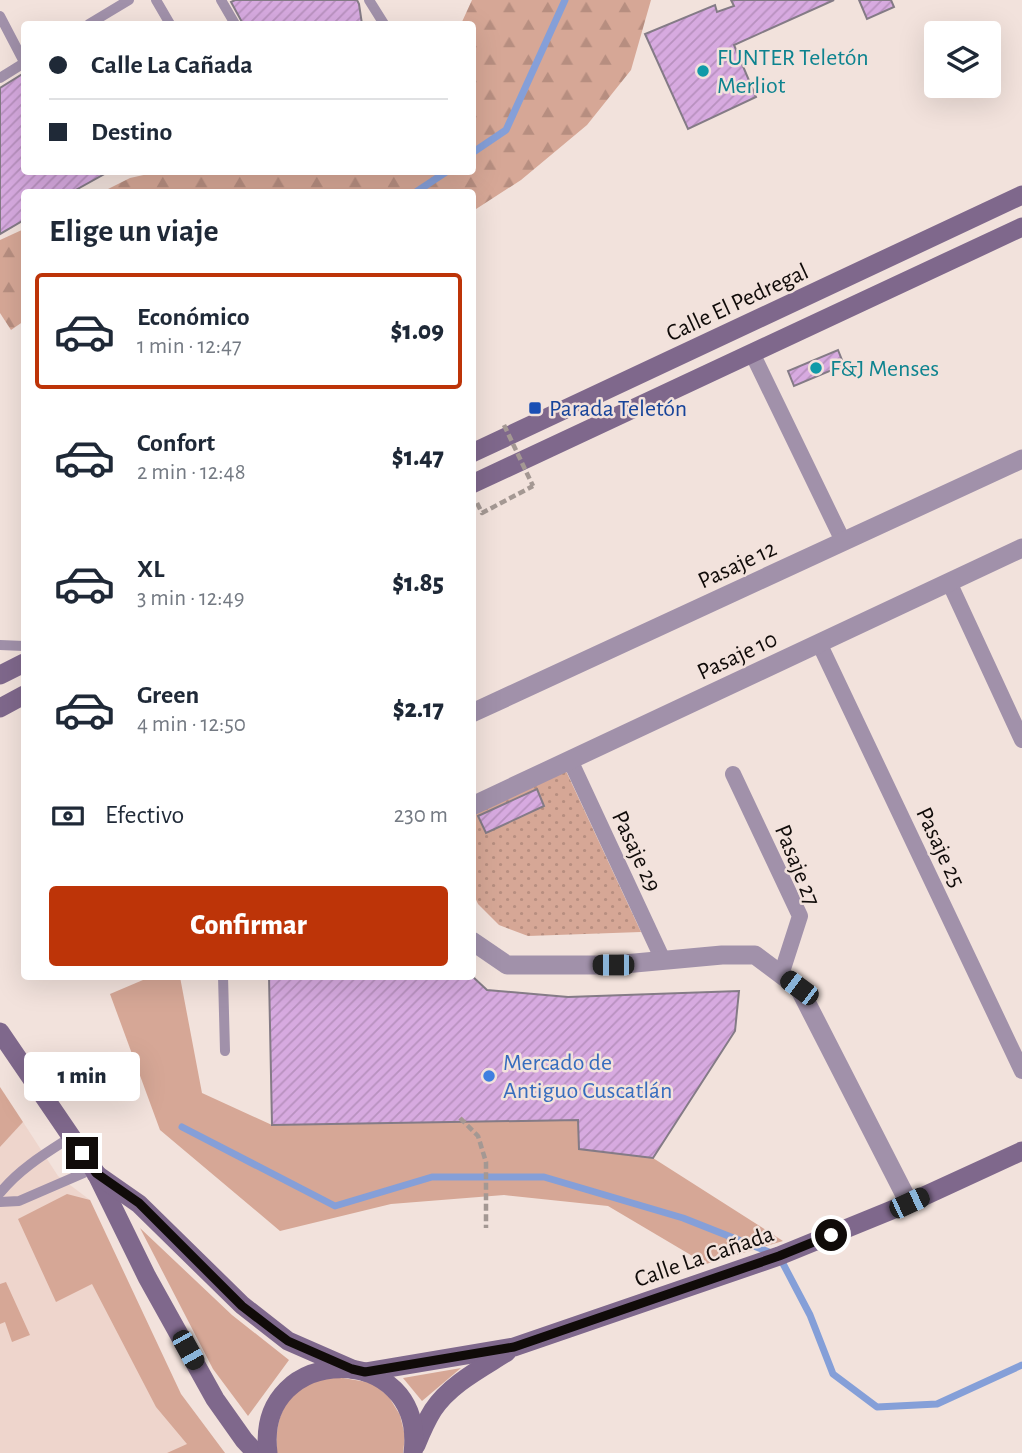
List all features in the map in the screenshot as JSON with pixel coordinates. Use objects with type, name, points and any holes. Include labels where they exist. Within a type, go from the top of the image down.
[{"type":"main road","name":"Calle El Pedregal","points":[[476,451],[1022,195]]},
{"type":"main road","points":[[476,482],[1022,226]]},
{"type":"main road","points":[[0,675],[21,664]]},
{"type":"main road","points":[[0,708],[21,697]]},
{"type":"main road","points":[[0,1032],[94,1171],[147,1277],[215,1399],[256,1453]]},
{"type":"main road","name":"Calle La Cañada","points":[[268,1453],[267,1433],[277,1404],[287,1391],[306,1377],[320,1371],[336,1368],[358,1370],[514,1347],[779,1256],[909,1203],[1022,1151]]},
{"type":"main road","points":[[94,1171],[139,1203],[242,1306],[288,1341],[379,1378],[391,1387],[405,1405],[412,1427],[413,1453]]},
{"type":"main road","name":"Calle La Cañada","points":[[413,1453],[421,1431],[441,1400],[514,1347]]},
{"type":"street","points":[[752,353],[844,541]]},
{"type":"street","name":"Pasaje 12","points":[[476,711],[1022,459]]},
{"type":"street","name":"Pasaje 10","points":[[476,804],[1022,548]]},
{"type":"street","points":[[949,582],[1022,740]]},
{"type":"street","name":"Pasaje 25","points":[[819,643],[1022,1071]]},
{"type":"street","name":"Pasaje 29","points":[[570,760],[663,960]]},
{"type":"street","name":"Pasaje 27","points":[[733,774],[800,916],[781,975]]},
{"type":"street","points":[[476,944],[507,965],[613,965],[722,955],[755,955],[799,988],[909,1203]]},
{"type":"lane","points":[[94,21],[129,0]]},
{"type":"lane","points":[[156,0],[168,21]]},
{"type":"lane","points":[[221,0],[232,21]]},
{"type":"lane","points":[[369,0],[382,21]]},
{"type":"lane","points":[[0,16],[21,57]]},
{"type":"lane","points":[[0,78],[21,65]]},
{"type":"lane","points":[[0,645],[21,646]]},
{"type":"lane","points":[[223,980],[225,1051]]},
{"type":"lane","points":[[0,1193],[29,1166],[71,1137]]},
{"type":"lane","points":[[0,1202],[19,1200],[94,1171]]},
{"type":"path","points":[[482,513],[533,486],[503,425]]},
{"type":"path","points":[[460,1118],[478,1136],[486,1162],[486,1228]]},
{"type":"shaded area","points":[[23,1122],[58,1176],[90,1200],[181,1394],[225,1453],[0,1453],[0,1147]]},
{"type":"green space","points":[[472,0],[651,0],[631,70],[587,125],[521,180],[476,209],[476,189],[108,189],[130,178],[144,175],[476,175],[476,21],[462,21]]},
{"type":"green space","points":[[21,230],[21,323],[11,330],[0,313],[0,240]]},
{"type":"green space","points":[[566,771],[641,932],[528,936],[499,925],[476,900],[476,814]]},
{"type":"green space","points":[[143,980],[181,980],[202,1093],[272,1125],[578,1120],[580,1149],[653,1158],[783,1241],[706,1264],[608,1206],[504,1195],[391,1204],[280,1231],[160,1130],[110,994]]},
{"type":"green space","points":[[0,1087],[23,1122],[0,1147]]},
{"type":"green space","points":[[67,1194],[90,1200],[181,1394],[225,1453],[167,1453],[187,1444],[156,1407],[92,1284],[56,1302],[18,1219]]},
{"type":"green space","points":[[140,1228],[232,1315],[289,1360],[248,1416],[213,1369]]},
{"type":"green space","points":[[6,1282],[30,1335],[12,1342],[5,1322],[0,1324],[0,1284]]},
{"type":"green space","points":[[461,1368],[422,1401],[403,1378]]},
{"type":"green space","points":[[331,1376],[373,1383],[389,1397],[400,1415],[405,1436],[403,1453],[277,1453],[277,1432],[286,1404],[300,1389]]},
{"type":"building","points":[[357,0],[362,21],[241,21],[231,2]]},
{"type":"building","name":"FUNTER Teletón Merliot","points":[[731,0],[834,0],[734,45],[756,97],[688,129],[645,34],[715,5],[717,12],[734,6]]},
{"type":"building","name":"FUNTER Teletón Merliot","points":[[859,0],[891,0],[894,7],[867,19]]},
{"type":"building","points":[[21,75],[21,175],[103,175],[77,189],[21,189],[21,222],[0,234],[0,88]]},
{"type":"building","name":"F&J Menses","points":[[838,350],[844,365],[794,386],[788,371]]},
{"type":"building","points":[[537,789],[544,806],[486,833],[478,816]]},
{"type":"building","name":"Mercado de Antiguo Cuscatlán","points":[[269,980],[476,980],[487,990],[568,997],[739,991],[735,1031],[653,1158],[579,1149],[578,1120],[272,1125]]},
{"type":"waterway","points":[[476,150],[506,130],[565,0]]},
{"type":"waterway","points":[[420,189],[442,175]]},
{"type":"waterway","points":[[182,1127],[335,1206],[432,1177],[544,1177],[683,1218],[779,1256],[810,1315],[833,1374],[877,1407],[937,1404],[1022,1365]]},
{"type":"place","name":"FUNTER Teletón Merliot","points":[[703,71]]},
{"type":"place","name":"F&J Menses","points":[[816,368]]},
{"type":"place","name":"Parada Teletón","points":[[535,408]]},
{"type":"place","name":"Mercado de Antiguo Cuscatlán","points":[[489,1076]]},
{"type":"route","points":[[82,1153],[96,1173],[139,1203],[242,1306],[288,1341],[365,1372],[514,1347],[779,1256],[831,1235]]}]
